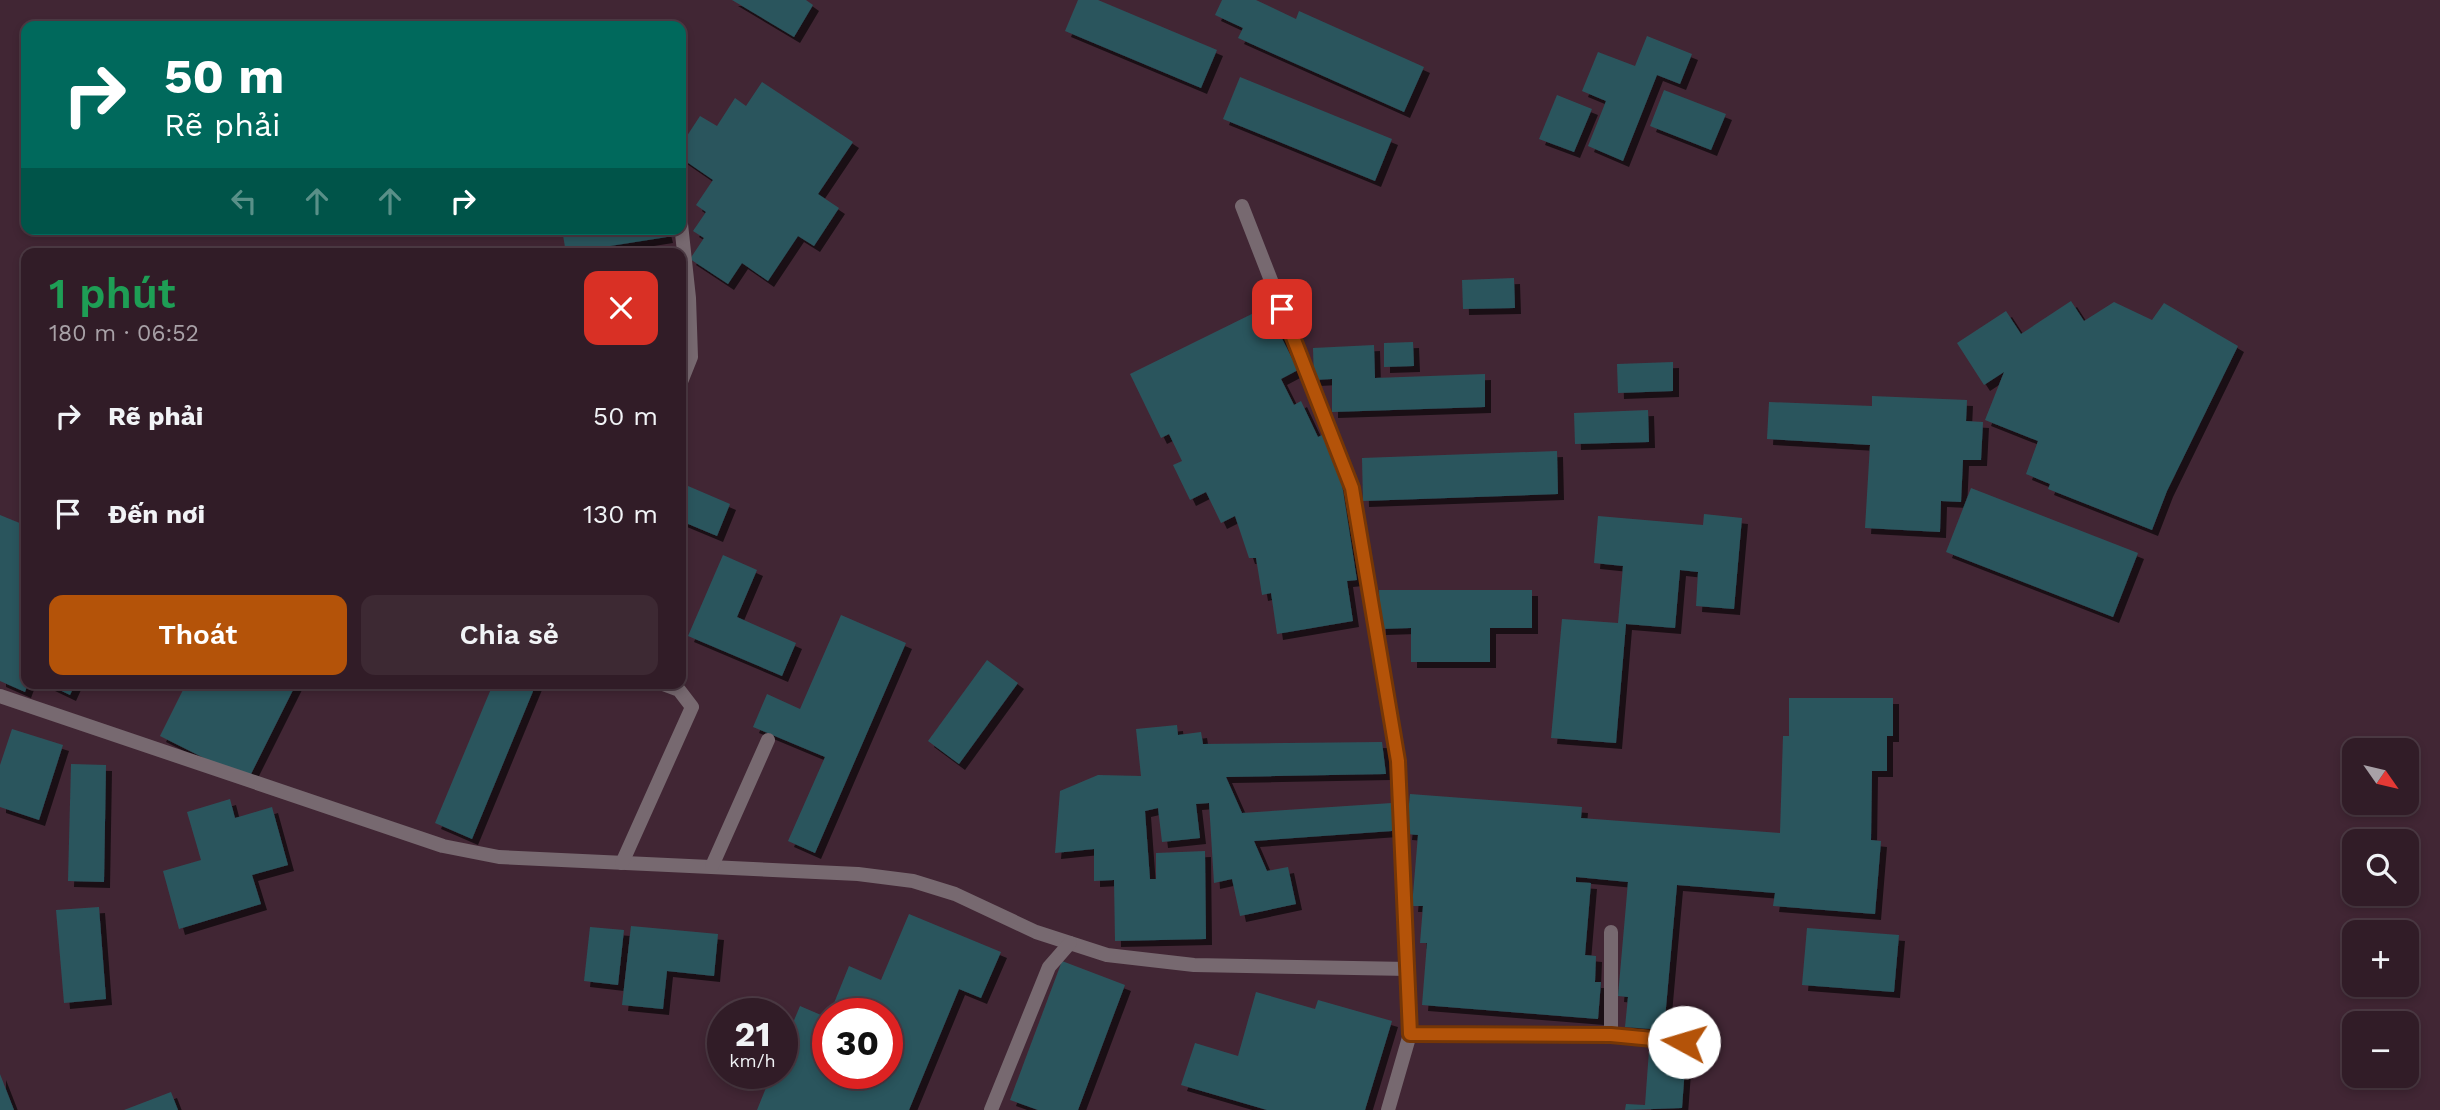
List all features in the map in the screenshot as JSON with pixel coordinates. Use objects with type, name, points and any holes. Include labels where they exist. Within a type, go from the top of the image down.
[{"type":"street","points":[[1242,206],[1352,488],[1398,761],[1410,1034],[1388,1110]]},
{"type":"street","points":[[686,265],[690,298],[691,357],[686,370]]},
{"type":"street","points":[[622,863],[692,707],[676,689]]},
{"type":"street","points":[[0,696],[443,846],[499,857],[858,874],[913,881],[955,894],[1036,932],[1107,955],[1194,965],[1409,970]]},
{"type":"street","points":[[712,866],[768,740]]},
{"type":"street","points":[[1611,932],[1611,1035]]},
{"type":"street","points":[[991,1110],[1049,967],[1070,943]]},
{"type":"street","points":[[1410,1034],[1611,1035],[1708,1045]]},
{"type":"building","points":[[732,0],[806,0],[813,5],[794,37]]},
{"type":"building","points":[[1078,0],[1098,0],[1217,50],[1201,88],[1065,31]]},
{"type":"building","points":[[1222,0],[1256,0],[1296,19],[1299,11],[1424,67],[1404,112],[1238,38],[1243,28],[1215,15]]},
{"type":"building","points":[[1647,36],[1692,54],[1680,84],[1657,75],[1623,161],[1588,146],[1606,101],[1582,91],[1598,52],[1635,66]]},
{"type":"building","points":[[1240,77],[1392,139],[1375,181],[1223,119]]},
{"type":"building","points":[[762,82],[853,142],[818,194],[839,208],[814,246],[798,236],[768,281],[742,263],[728,284],[690,259],[704,238],[693,231],[706,212],[696,205],[713,180],[686,161],[686,137],[700,116],[717,126],[735,98],[746,106]]},
{"type":"building","points":[[1664,90],[1726,114],[1711,150],[1650,126]]},
{"type":"building","points":[[1557,95],[1592,109],[1574,152],[1539,139]]},
{"type":"building","points":[[563,235],[667,237],[598,248],[565,248]]},
{"type":"building","points":[[1514,278],[1515,308],[1463,309],[1462,280]]},
{"type":"building","points":[[2071,301],[2084,321],[2114,302],[2152,320],[2164,303],[2238,346],[2167,491],[2152,530],[2048,489],[2050,484],[2026,474],[2038,441],[1985,420],[2004,372],[1984,385],[1957,343],[2006,311],[2021,334]]},
{"type":"building","points":[[1266,307],[1298,370],[1281,379],[1294,405],[1301,401],[1318,437],[1324,434],[1339,465],[1357,580],[1347,581],[1353,621],[1277,634],[1271,593],[1262,595],[1256,558],[1249,558],[1235,516],[1221,523],[1206,492],[1190,500],[1173,465],[1182,461],[1169,434],[1161,438],[1130,374]]},
{"type":"building","points":[[1413,342],[1414,366],[1384,367],[1384,343]]},
{"type":"building","points":[[1374,345],[1375,378],[1485,374],[1485,407],[1332,412],[1332,379],[1314,380],[1313,348]]},
{"type":"building","points":[[1673,362],[1673,391],[1618,393],[1617,364]]},
{"type":"building","points":[[1872,396],[1967,400],[1966,421],[1983,422],[1981,460],[1963,460],[1961,502],[1941,501],[1940,532],[1865,528],[1870,445],[1767,439],[1769,402],[1872,406]]},
{"type":"building","points":[[1648,410],[1649,442],[1575,444],[1574,413]]},
{"type":"building","points":[[1557,451],[1558,494],[1363,501],[1362,458]]},
{"type":"building","points":[[686,485],[730,504],[717,536],[686,523]]},
{"type":"building","points":[[1971,488],[2138,553],[2113,617],[1946,552]]},
{"type":"building","points":[[1704,514],[1742,518],[1734,609],[1696,606],[1698,572],[1680,570],[1675,628],[1626,624],[1616,743],[1551,738],[1562,619],[1618,623],[1623,566],[1594,563],[1598,516],[1703,525]]},
{"type":"building","points":[[0,515],[21,524],[21,689],[26,689],[25,692],[0,681]]},
{"type":"building","points":[[723,555],[757,570],[737,617],[796,643],[782,676],[688,636]]},
{"type":"building","points":[[1379,590],[1532,590],[1532,628],[1490,628],[1490,662],[1411,662],[1411,628],[1380,629]]},
{"type":"building","points":[[841,615],[906,643],[815,853],[788,841],[825,757],[753,727],[767,694],[800,709]]},
{"type":"building","points":[[987,660],[1018,683],[959,764],[928,741]]},
{"type":"building","points":[[57,689],[73,689],[70,695]]},
{"type":"building","points":[[184,689],[294,689],[248,780],[160,736]]},
{"type":"building","points":[[491,689],[534,689],[472,839],[435,823]]},
{"type":"building","points":[[1789,698],[1893,698],[1893,736],[1887,736],[1887,771],[1872,771],[1871,840],[1881,841],[1875,914],[1773,906],[1775,893],[1677,885],[1664,1030],[1625,1027],[1628,997],[1618,996],[1628,882],[1576,877],[1576,882],[1591,883],[1585,955],[1596,956],[1595,982],[1601,982],[1598,1019],[1422,1005],[1427,943],[1420,943],[1423,906],[1412,906],[1418,835],[1406,834],[1410,794],[1582,807],[1581,818],[1780,833],[1783,736],[1789,736]]},
{"type":"building","points":[[1177,725],[1178,735],[1201,732],[1203,744],[1382,742],[1386,774],[1226,777],[1242,813],[1392,803],[1392,831],[1254,841],[1267,871],[1288,867],[1296,904],[1240,916],[1232,879],[1214,883],[1209,803],[1196,804],[1200,838],[1162,842],[1158,808],[1145,811],[1150,879],[1156,879],[1156,853],[1205,851],[1206,939],[1115,941],[1114,880],[1094,881],[1094,849],[1055,853],[1060,791],[1098,775],[1141,776],[1136,729]]},
{"type":"building","points":[[12,729],[63,745],[39,820],[0,807],[0,765]]},
{"type":"building","points":[[71,764],[106,765],[104,882],[68,881]]},
{"type":"building","points":[[230,799],[235,818],[272,807],[288,865],[252,875],[261,904],[179,929],[163,871],[201,860],[187,812]]},
{"type":"building","points":[[99,907],[106,999],[64,1003],[56,910]]},
{"type":"building","points":[[909,914],[1001,952],[981,998],[959,989],[909,1110],[757,1110],[766,1089],[798,1089],[800,1006],[812,1011],[812,1089],[903,1089],[903,998],[836,998],[849,966],[881,980]]},
{"type":"building","points":[[631,926],[718,934],[714,976],[667,971],[663,1009],[622,1005]]},
{"type":"building","points":[[590,927],[624,930],[618,985],[584,981]]},
{"type":"building","points":[[1807,928],[1899,935],[1894,992],[1802,985]]},
{"type":"building","points":[[1062,961],[1125,985],[1078,1110],[1038,1110],[1010,1100]]},
{"type":"building","points":[[1256,992],[1315,1009],[1318,1000],[1392,1021],[1365,1110],[1267,1110],[1181,1085],[1195,1043],[1238,1056]]},
{"type":"building","points":[[1649,1051],[1686,1054],[1682,1108],[1625,1110],[1626,1104],[1645,1105]]},
{"type":"building","points":[[0,1074],[14,1110],[0,1110]]},
{"type":"building","points":[[171,1092],[178,1110],[124,1110]]},
{"type":"route","points":[[1282,309],[1352,488],[1398,761],[1410,1034],[1611,1035],[1684,1042]]}]
